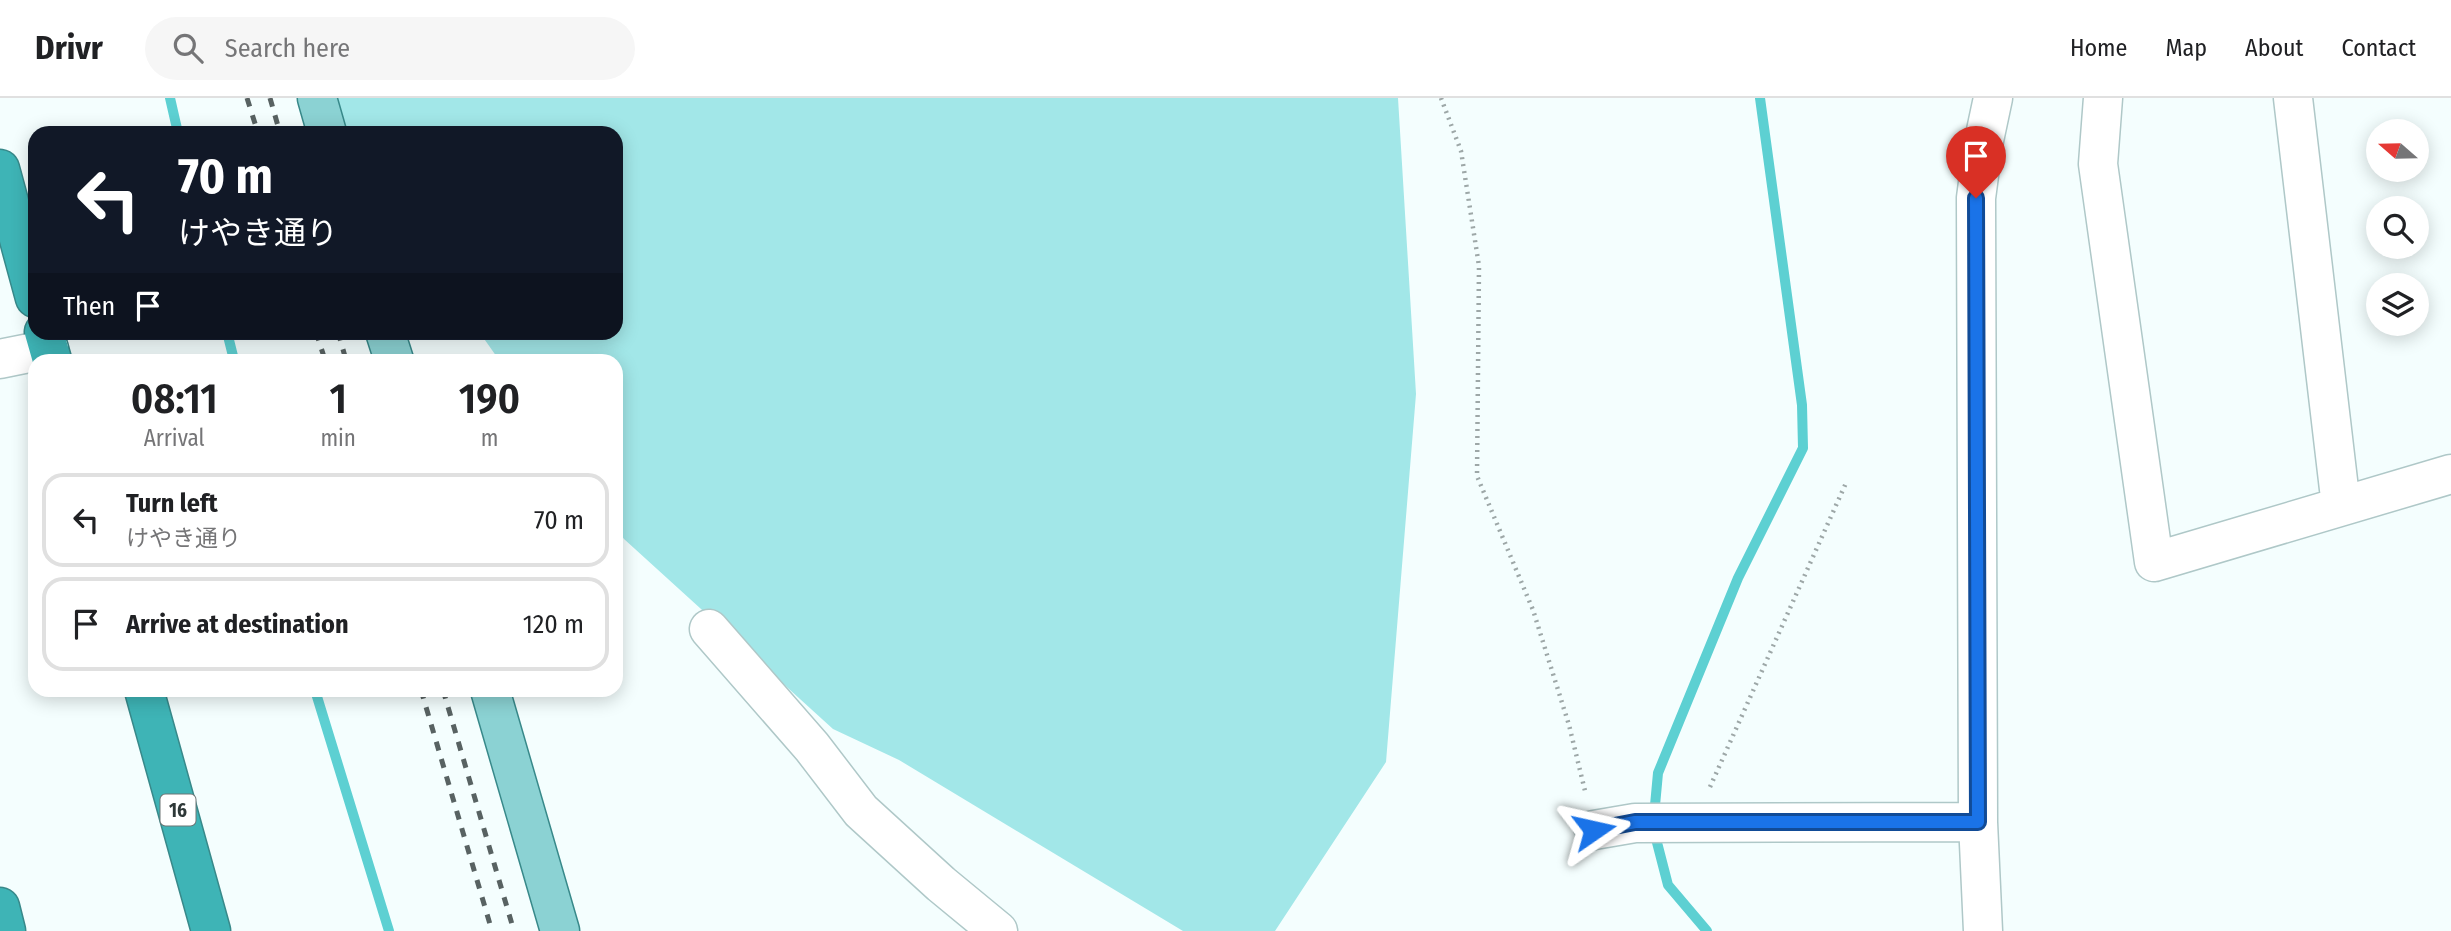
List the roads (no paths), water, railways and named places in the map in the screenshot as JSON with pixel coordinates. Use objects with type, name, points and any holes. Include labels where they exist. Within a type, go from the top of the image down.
[{"type":"highway","points":[[0,169],[28,272]]},
{"type":"highway","name":"16","points":[[146,697],[211,931]]},
{"type":"highway","points":[[0,907],[6,931]]},
{"type":"main road","points":[[317,98],[325,126]]},
{"type":"main road","points":[[492,697],[560,931]]},
{"type":"street","points":[[1983,931],[1978,822],[1976,198],[1993,98]]},
{"type":"street","points":[[2103,98],[2098,164],[2154,562],[2451,474]]},
{"type":"street","points":[[2293,98],[2341,506]]},
{"type":"street","points":[[0,359],[48,347]]},
{"type":"street","points":[[709,629],[812,747],[861,811],[941,884],[998,931]]},
{"type":"street","points":[[1594,830],[1635,822],[1978,822]]},
{"type":"waterway","points":[[170,98],[176,126]]},
{"type":"waterway","points":[[1707,931],[1668,885],[1653,827],[1658,773],[1738,578],[1803,448],[1802,405],[1760,98]]},
{"type":"waterway","points":[[229,340],[232,354]]},
{"type":"waterway","points":[[317,697],[389,931]]},
{"type":"railway","points":[[247,98],[256,126]]},
{"type":"railway","points":[[270,98],[278,126]]},
{"type":"railway","points":[[319,340],[323,354]]},
{"type":"railway","points":[[340,340],[344,354]]},
{"type":"railway","points":[[423,697],[492,931]]},
{"type":"railway","points":[[445,697],[514,931]]}]
